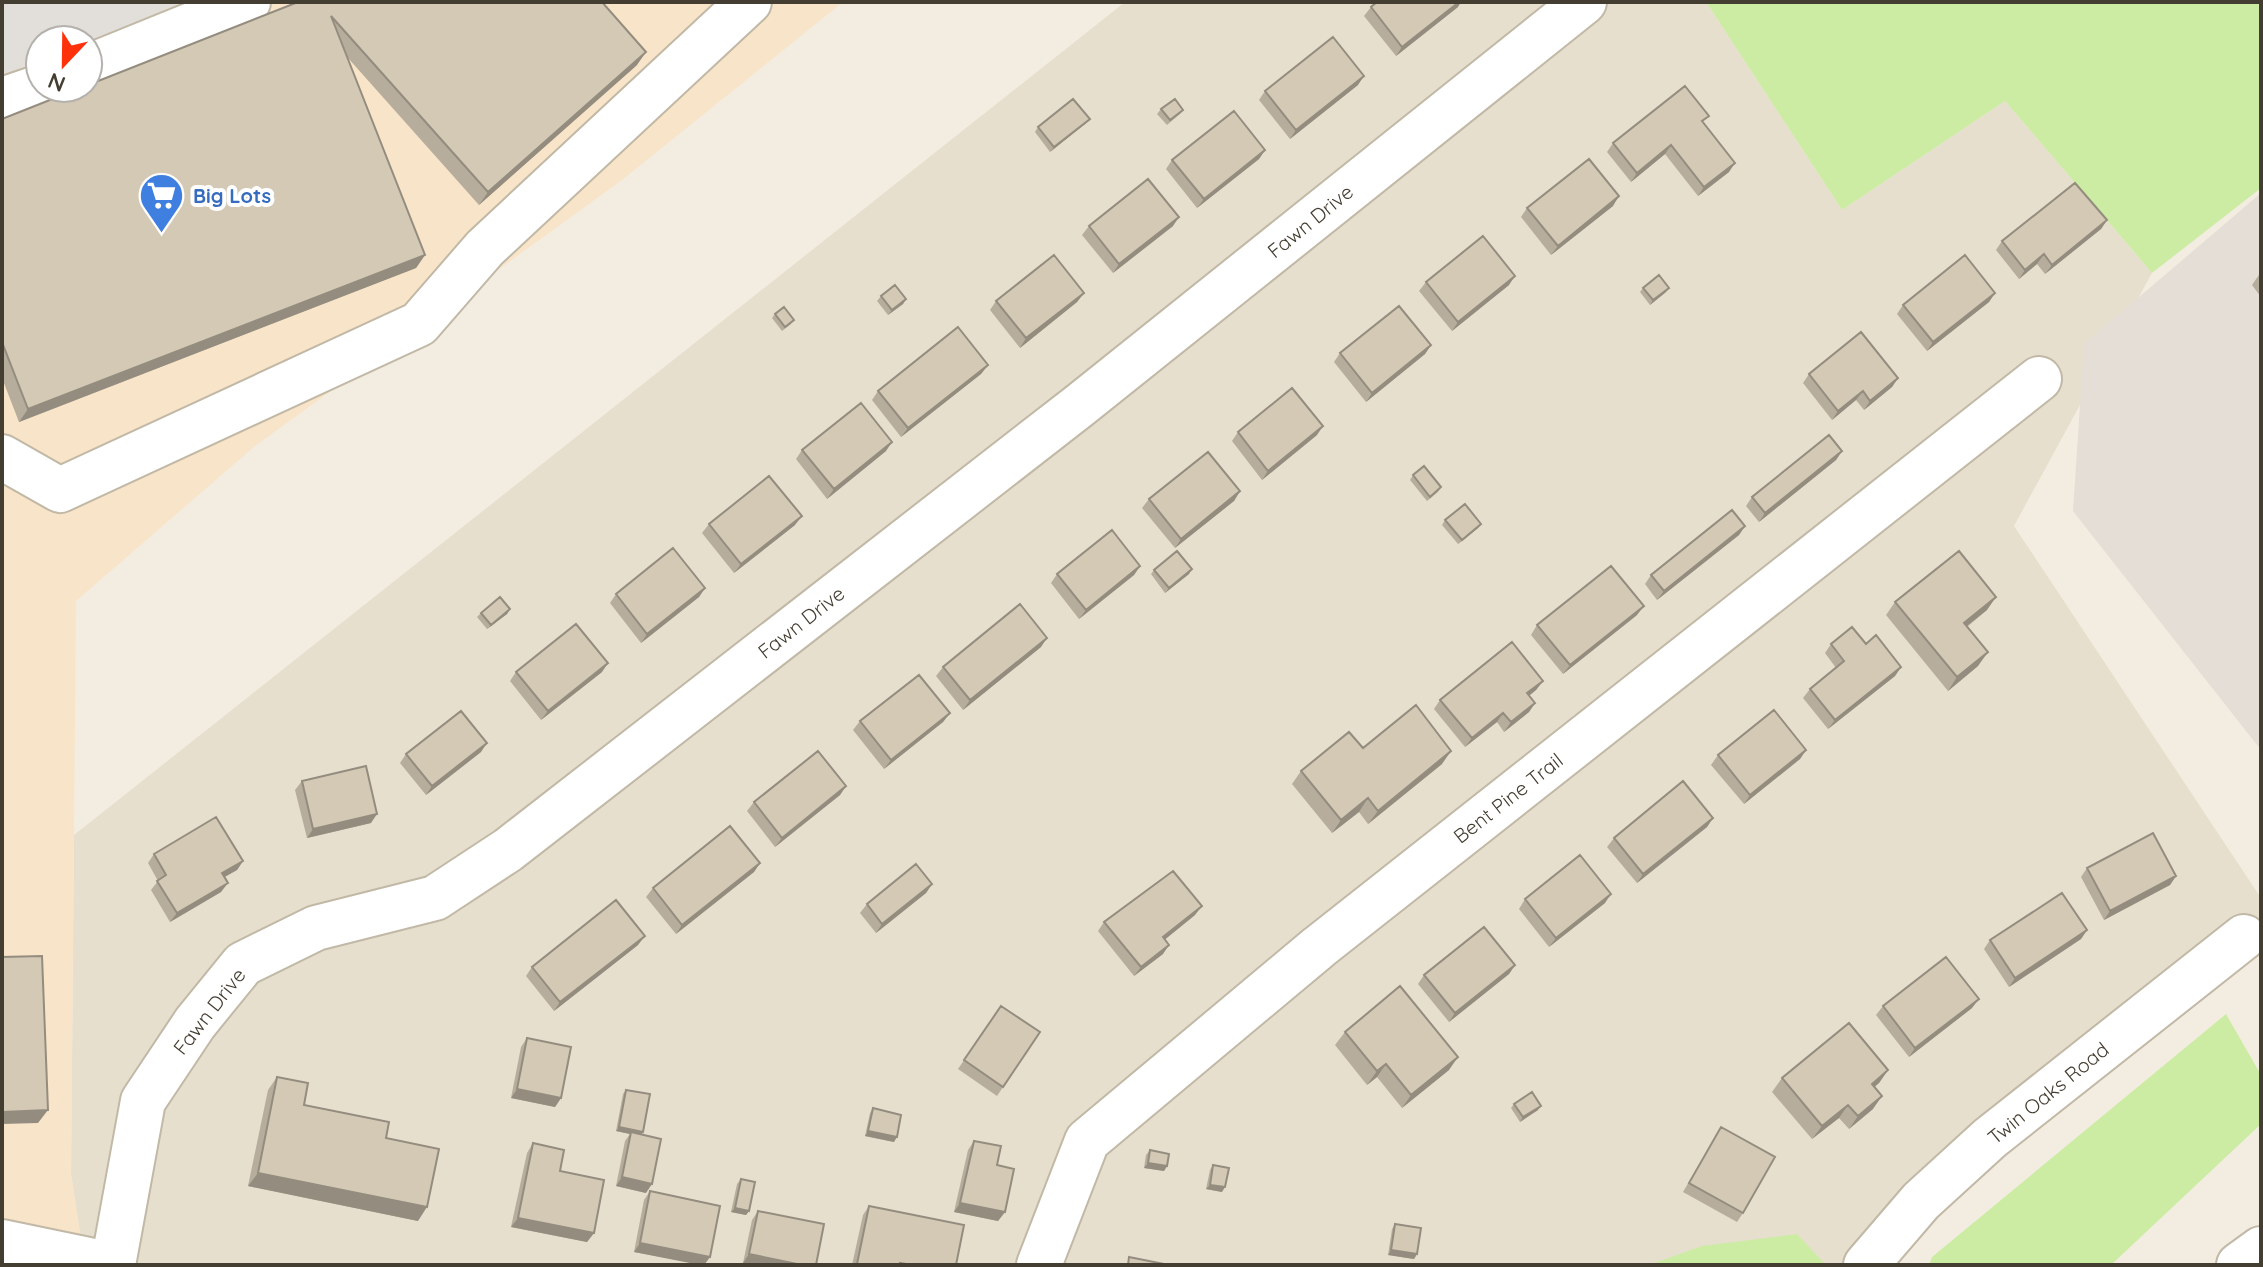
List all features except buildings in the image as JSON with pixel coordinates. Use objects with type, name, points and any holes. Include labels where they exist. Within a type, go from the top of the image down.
[{"type":"street","points":[[104,60],[248,2]]},
{"type":"street","points":[[2,457],[60,490],[419,324],[485,248],[749,2]]},
{"type":"street","name":"Fawn Drive","points":[[113,1265],[143,1101],[195,1023],[243,964],[316,928],[435,898],[508,850],[1079,406],[1584,2]]},
{"type":"street","points":[[2,100],[24,92]]},
{"type":"street","name":"Bent Pine Trail","points":[[1039,1265],[1087,1141],[1319,947],[2039,379]]},
{"type":"street","name":"Twin Oaks Road","points":[[1866,1265],[1921,1201],[1990,1138],[2244,937]]},
{"type":"street","points":[[2,1242],[50,1259],[113,1265]]},
{"type":"street","points":[[2239,1265],[2261,1249]]},
{"type":"shaded area","points":[[2,2],[843,2],[622,180],[255,446],[76,601],[71,1174],[85,1265],[2,1265]]},
{"type":"shaded area","points":[[2,2],[227,2],[104,58],[104,24],[24,24],[24,95],[2,107]]},
{"type":"shaded area","points":[[1125,2],[1706,2],[1842,210],[2005,101],[2152,273],[2014,526],[2261,898],[2261,920],[1872,1234],[1846,1265],[85,1265],[71,1174],[74,835]]},
{"type":"shaded area","points":[[2261,193],[2261,750],[2073,511],[2084,344]]},
{"type":"green space","points":[[1706,2],[2261,2],[2261,188],[2152,273],[2005,101],[1842,210]]},
{"type":"green space","points":[[2226,1014],[2261,1075],[2261,1124],[2111,1265],[1929,1265],[1932,1257]]},
{"type":"green space","points":[[1797,1234],[1826,1265],[1649,1265],[1702,1246]]},
{"type":"place","name":"Big Lots","points":[[162,234]]}]
